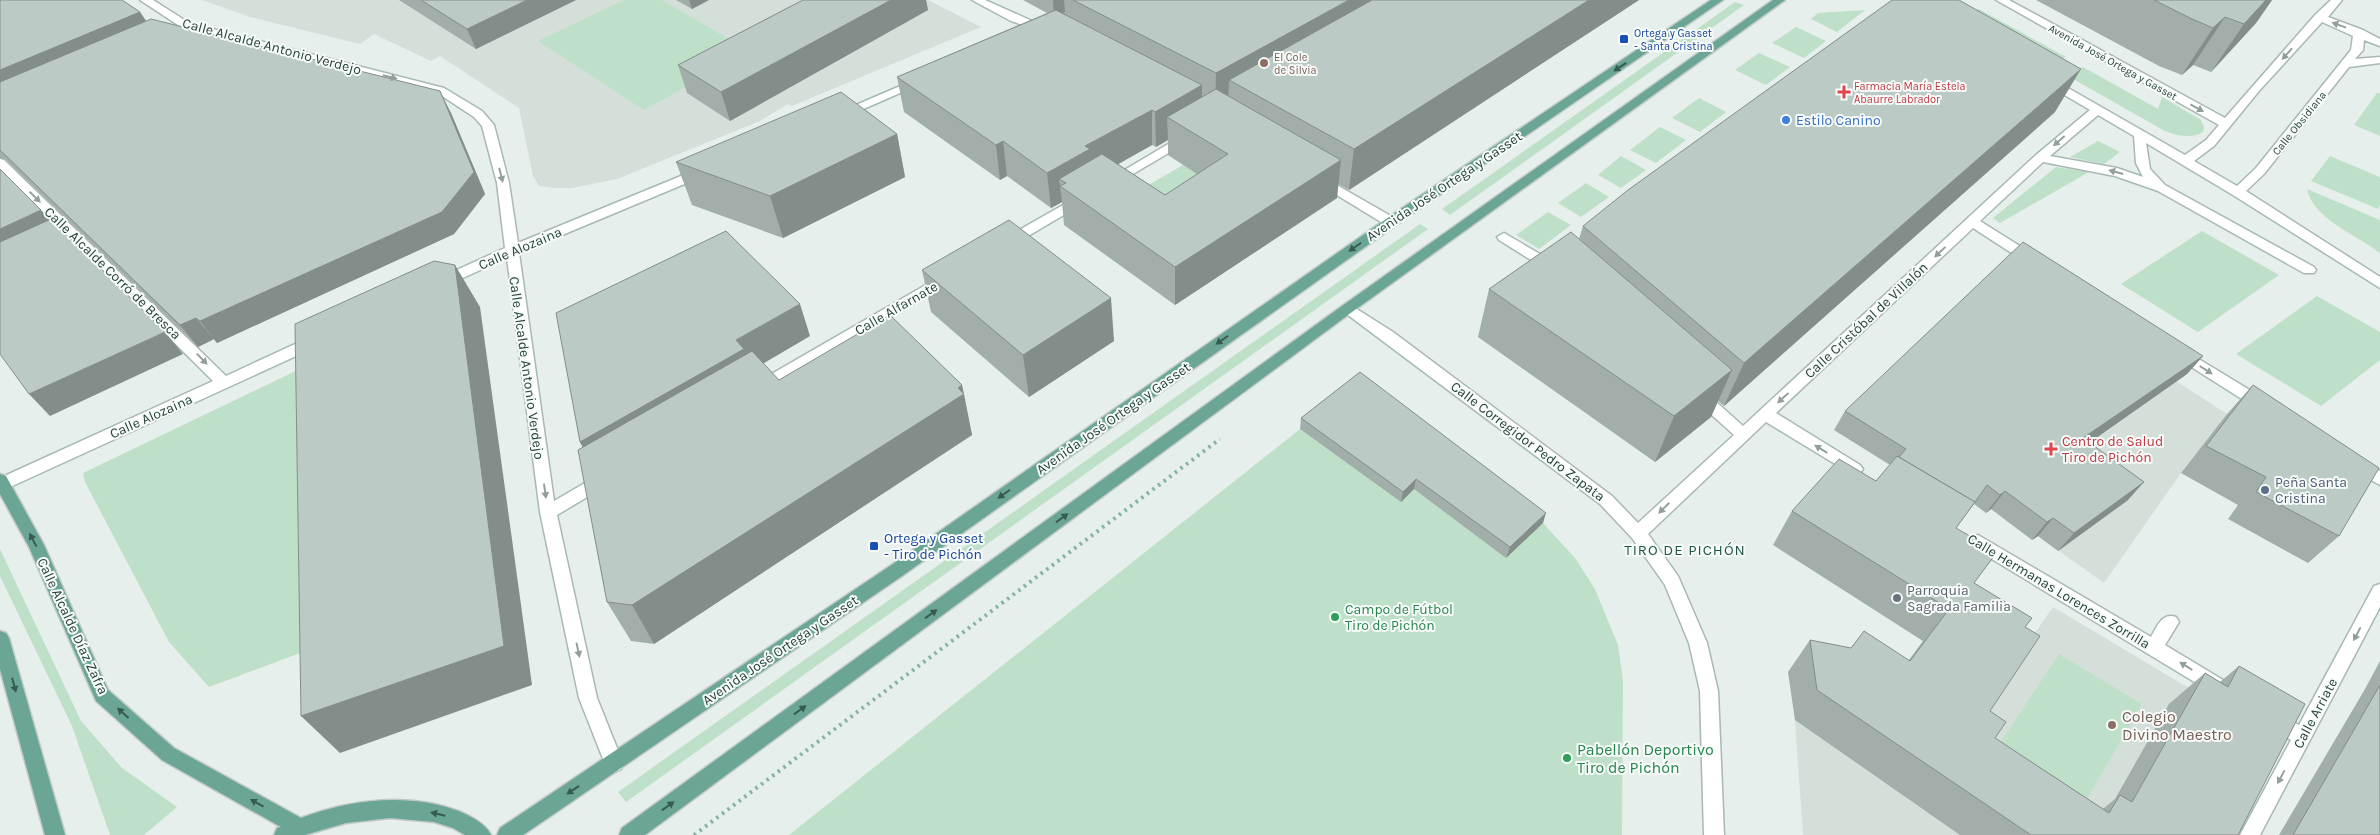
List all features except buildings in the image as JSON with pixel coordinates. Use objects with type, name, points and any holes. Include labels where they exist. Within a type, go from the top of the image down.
[{"type":"main road","name":"Avenida José Ortega y Gasset","points":[[507,835],[896,571],[1391,222],[1718,0]]},
{"type":"main road","points":[[629,835],[1347,309],[1780,0]]},
{"type":"main road","name":"Calle Alcalde Díaz Zafra","points":[[1,482],[36,545],[102,695],[168,754],[292,831]]},
{"type":"main road","points":[[1,642],[55,835]]},
{"type":"main road","points":[[292,831],[357,811],[410,808],[457,819],[481,835]]},
{"type":"street","name":"Calle Alcalde Antonio Verdejo","points":[[145,0],[186,25],[440,90],[478,114],[488,125],[503,184],[548,512],[588,698],[614,764]]},
{"type":"street","points":[[977,0],[1015,19],[1049,29],[1027,36]]},
{"type":"street","name":"Avenida José Ortega y Gasset","points":[[2002,0],[2226,124]]},
{"type":"street","points":[[2185,160],[2210,143],[2319,17],[2337,0]]},
{"type":"street","points":[[2319,17],[2380,42]]},
{"type":"street","points":[[168,32],[186,25]]},
{"type":"street","name":"Calle Obsidiana","points":[[2238,192],[2260,171],[2357,50],[2359,32]]},
{"type":"street","points":[[2346,64],[2380,60]]},
{"type":"street","points":[[2035,73],[2238,192],[2380,283]]},
{"type":"street","points":[[830,119],[929,77]]},
{"type":"street","name":"Calle Cristóbal de Villalón","points":[[1638,533],[2040,158],[2097,110]]},
{"type":"street","points":[[992,251],[1198,130]]},
{"type":"street","points":[[2140,135],[2140,158],[2146,175],[2162,188]]},
{"type":"street","points":[[2040,158],[2117,172],[2162,188],[2309,270]]},
{"type":"street","name":"Calle Alcalde Corró de Bresca","points":[[0,163],[224,383]]},
{"type":"street","name":"Calle Alozaina","points":[[433,287],[511,251],[712,168]]},
{"type":"street","points":[[1308,173],[1391,222]]},
{"type":"street","points":[[1972,222],[2046,269]]},
{"type":"street","points":[[56,241],[72,233]]},
{"type":"street","points":[[1504,237],[1562,272]]},
{"type":"street","name":"Calle Alfarnate","points":[[752,392],[958,271]]},
{"type":"street","name":"Calle Corregidor Pedro Zapata","points":[[1347,309],[1388,336],[1568,470],[1606,500],[1638,533],[1672,582],[1698,643],[1709,691],[1714,835]]},
{"type":"street","name":"Calle Alozaina","points":[[1,482],[324,337]]},
{"type":"street","points":[[2164,343],[2274,412]]},
{"type":"street","points":[[1685,382],[1743,434]]},
{"type":"street","points":[[1765,414],[1866,476]]},
{"type":"street","points":[[2350,460],[2380,480]]},
{"type":"street","points":[[548,512],[614,473]]},
{"type":"street","name":"Calle Hermanas Lorences Zorrilla","points":[[1968,536],[2234,697]]},
{"type":"street","name":"Calle Arriate","points":[[2250,835],[2380,591]]},
{"type":"street","points":[[2154,647],[2170,622]]},
{"type":"street","points":[[2260,712],[2302,737]]},
{"type":"shaded area","points":[[202,0],[928,0],[981,27],[792,106],[788,104],[760,121],[617,179],[572,188],[553,188],[539,186],[533,176],[519,108],[440,56],[431,61],[374,34],[360,44],[250,17]]},
{"type":"shaded area","name":"Centro de Salud Tiro de Pichón","points":[[2018,279],[2227,414],[2181,473],[2104,583],[2038,536],[2032,540],[1992,509],[1986,513]]},
{"type":"shaded area","name":"Colegio Divino Maestro","points":[[2053,607],[2266,734],[2216,835],[1803,835],[1795,720],[1788,672],[1828,679],[2011,667]]},
{"type":"green space","points":[[624,0],[662,0],[751,52],[644,110],[538,41]]},
{"type":"green space","points":[[1735,2],[1744,5],[1450,215],[1442,209]]},
{"type":"green space","points":[[1979,9],[2066,57],[2049,65],[1961,16]]},
{"type":"green space","points":[[1865,10],[1837,32],[1811,19],[1818,13]]},
{"type":"green space","points":[[1796,27],[1826,41],[1804,58],[1772,43]]},
{"type":"green space","points":[[1759,53],[1790,67],[1766,85],[1735,70]]},
{"type":"green space","points":[[2083,67],[2158,109],[2162,97],[2201,120],[2204,127],[2203,132],[2194,136],[2184,136],[2165,131],[2066,75]]},
{"type":"green space","points":[[2377,93],[2380,93],[2380,136],[2354,125]]},
{"type":"green space","points":[[1699,98],[1726,112],[1700,132],[1672,118]]},
{"type":"green space","points":[[1660,127],[1686,140],[1656,163],[1630,150]]},
{"type":"green space","points":[[2098,141],[2120,152],[2104,164],[2070,157]]},
{"type":"green space","points":[[1621,156],[1646,170],[1621,188],[1598,175]]},
{"type":"green space","points":[[2330,156],[2380,177],[2380,205],[2378,209],[2311,181]]},
{"type":"green space","points":[[1183,165],[1230,194],[1119,202]]},
{"type":"green space","points":[[2056,167],[2089,172],[2000,223],[1993,218]]},
{"type":"green space","points":[[1586,183],[1609,197],[1581,217],[1558,203]]},
{"type":"green space","points":[[2307,189],[2380,220],[2380,253],[2327,218],[2311,200]]},
{"type":"green space","points":[[1548,212],[1571,225],[1539,249],[1516,235]]},
{"type":"green space","points":[[1420,224],[1428,229],[626,802],[618,792]]},
{"type":"green space","points":[[2202,231],[2279,275],[2198,332],[2121,284]]},
{"type":"green space","points":[[2317,296],[2380,332],[2380,360],[2321,406],[2236,354]]},
{"type":"green space","points":[[302,368],[311,649],[209,687],[169,642],[85,482],[83,473]]},
{"type":"green space","name":"Campo de Fútbol Tiro de Pichón","points":[[1358,383],[1543,523],[1575,558],[1595,589],[1618,645],[1623,681],[1622,835],[789,835]]},
{"type":"green space","points":[[0,549],[81,721],[122,768],[177,807],[144,835],[110,835],[72,726],[0,576]]},
{"type":"green space","points":[[2059,654],[2142,704],[2072,824],[1985,766]]},
{"type":"place","name":"Ortega y Gasset - Santa Cristina","points":[[1624,39]]},
{"type":"place","name":"El Cole de Silvia","points":[[1264,63]]},
{"type":"place","name":"Farmacia María Estela Abaurre Labrador","points":[[1844,92]]},
{"type":"place","name":"Estilo Canino","points":[[1786,120]]},
{"type":"place","name":"Centro de Salud Tiro de Pichón","points":[[2051,449]]},
{"type":"place","name":"Peña Santa Cristina","points":[[2265,490]]},
{"type":"place","name":"Ortega y Gasset - Tiro de Pichón","points":[[874,546]]},
{"type":"place","name":"Parroquia Sagrada Familia","points":[[1897,598]]},
{"type":"place","name":"Campo de Fútbol Tiro de Pichón","points":[[1335,617]]},
{"type":"place","name":"Colegio Divino Maestro","points":[[2112,725]]},
{"type":"place","name":"Pabellón Deportivo Tiro de Pichón","points":[[1567,758]]},
{"type":"district","name":"TIRO DE PICHÓN","points":[[1685,550]]}]
